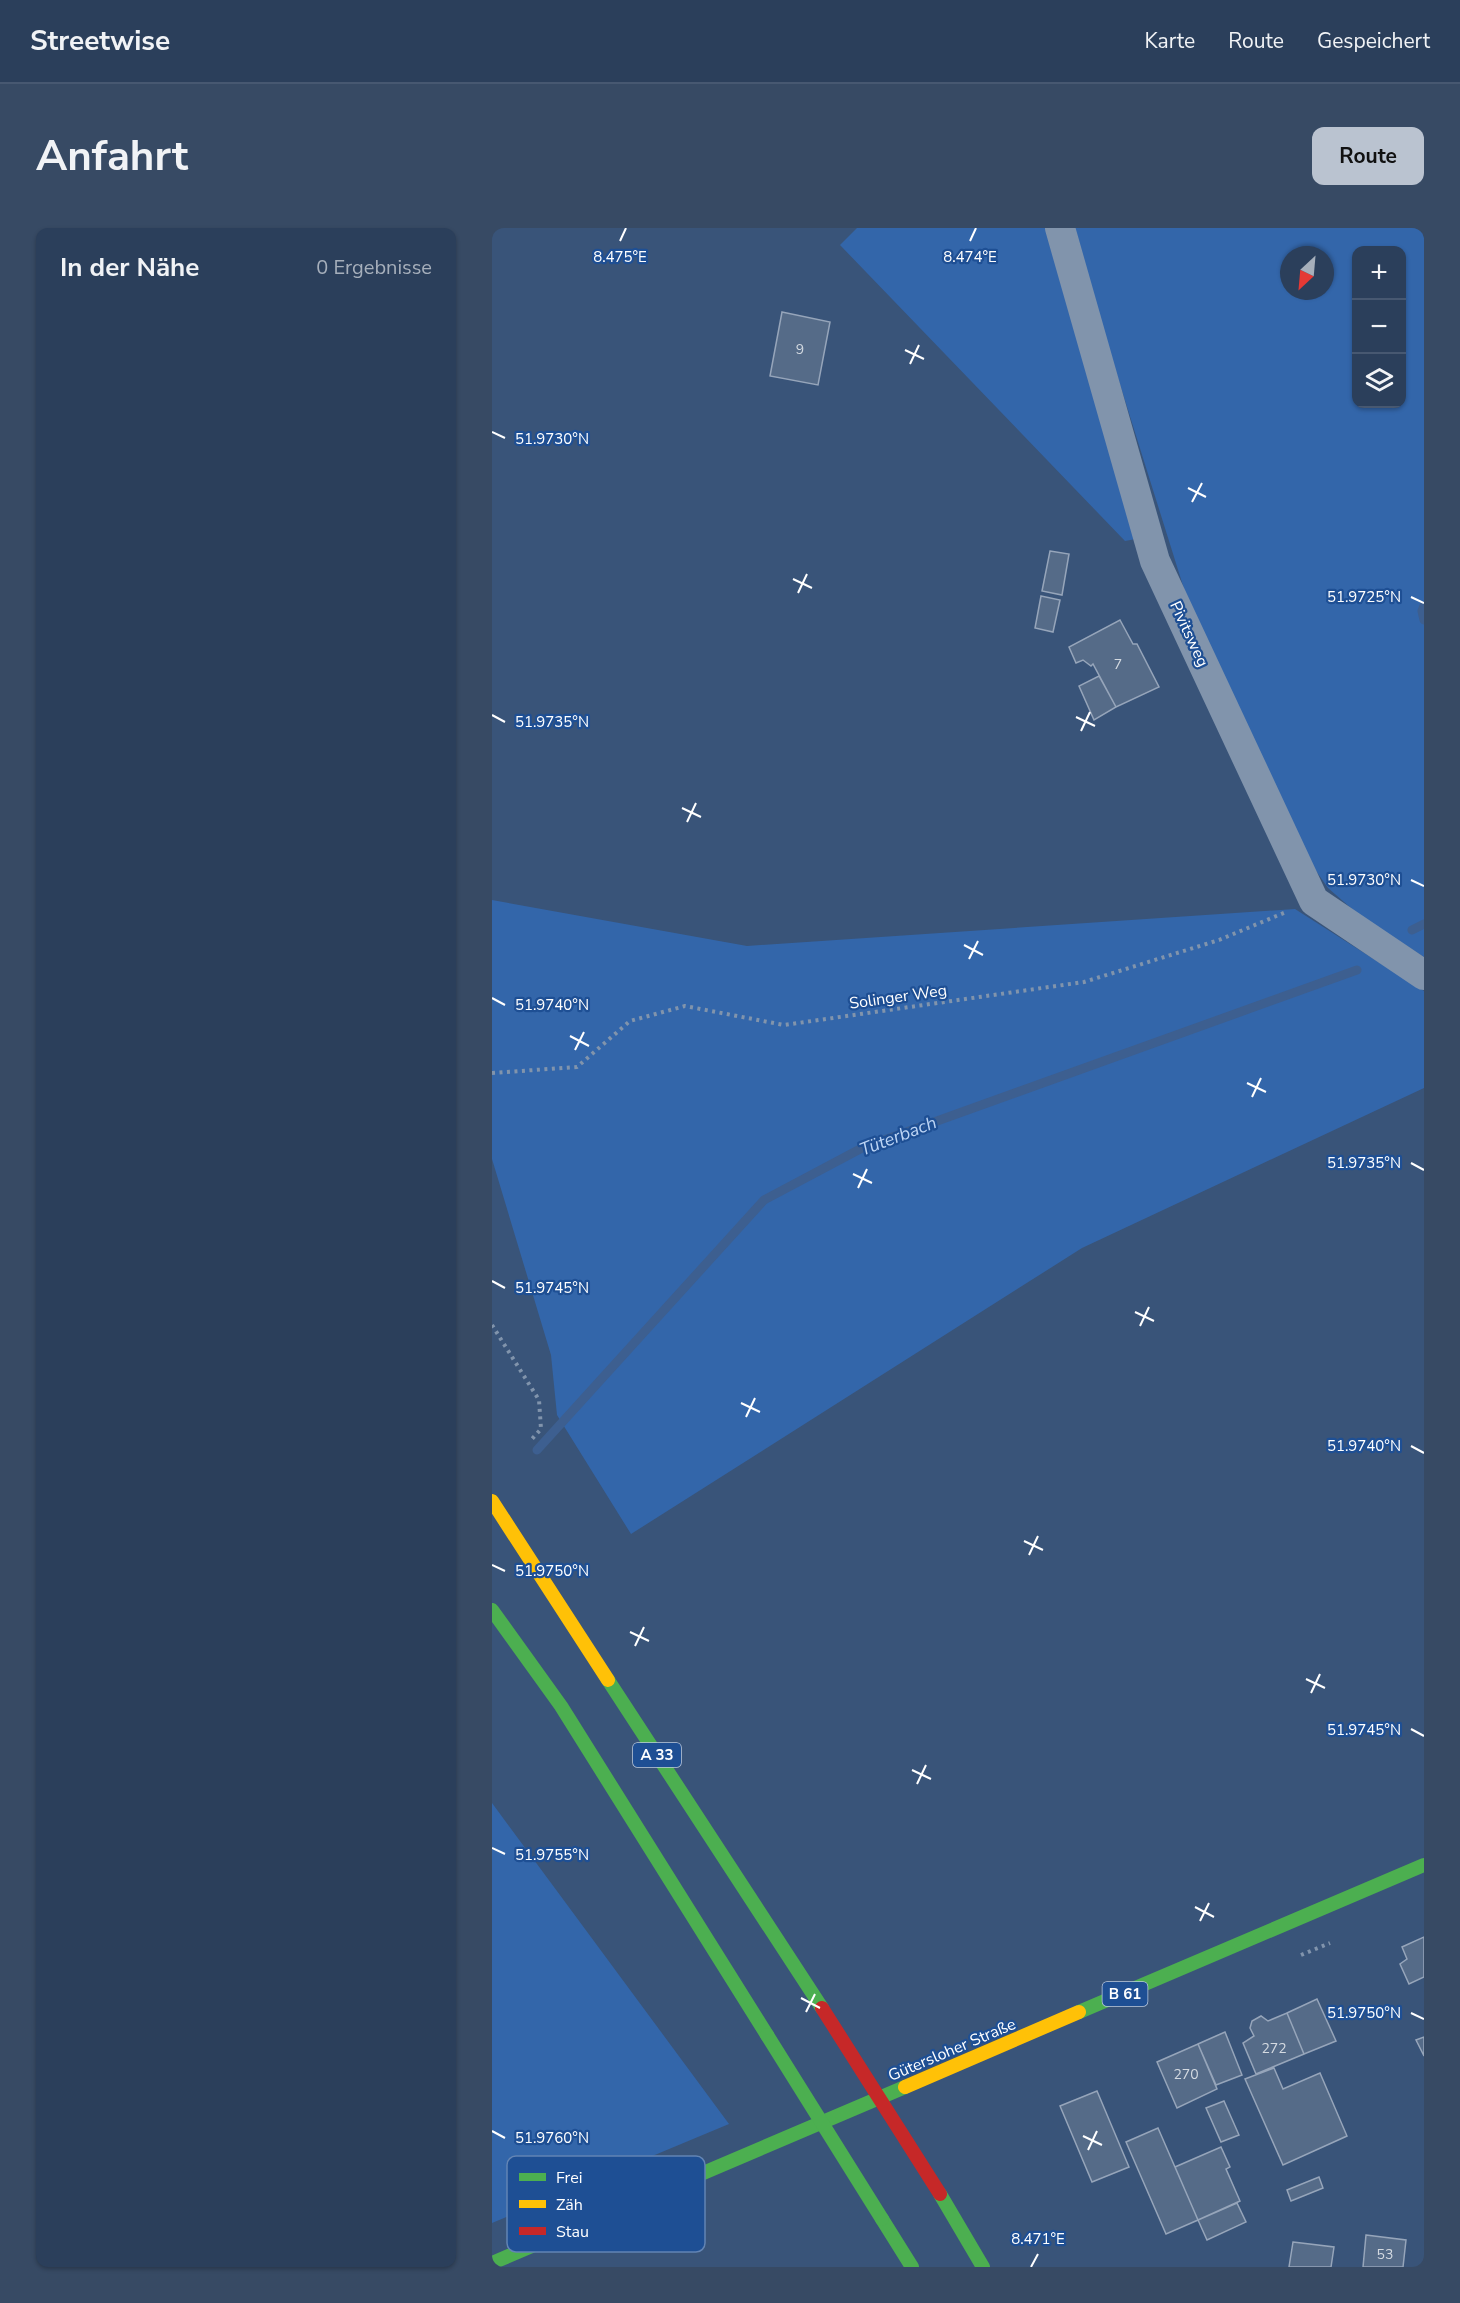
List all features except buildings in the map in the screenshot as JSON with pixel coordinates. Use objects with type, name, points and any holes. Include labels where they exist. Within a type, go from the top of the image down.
[{"type":"main road","name":"A 33","points":[[492,1501],[822,2008],[940,2194],[983,2267]]},
{"type":"main road","points":[[492,1610],[561,1706],[912,2267]]},
{"type":"main road","points":[[507,1654],[561,1706]]},
{"type":"main road","name":"Gütersloher Straße","points":[[705,2172],[1424,1865]]},
{"type":"main road","name":"Gütersloher Straße","points":[[492,2263],[518,2252]]},
{"type":"street","name":"Pivitsweg","points":[[1060,228],[1155,561],[1314,901]]},
{"type":"street","points":[[1314,901],[1424,975]]},
{"type":"path","name":"Solinger Weg","points":[[492,1073],[578,1067],[630,1021],[685,1006],[784,1025],[1084,982],[1219,940],[1314,901]]},
{"type":"path","points":[[492,1325],[539,1400],[541,1429],[531,1440]]},
{"type":"shaded area","points":[[857,228],[1050,228],[1141,538],[1125,541],[840,245]]},
{"type":"shaded area","points":[[1071,228],[1424,228],[1424,957],[1359,915],[1328,888],[1307,858],[1190,608]]},
{"type":"shaded area","points":[[492,900],[747,946],[1295,909],[1424,991],[1424,1088],[1082,1248],[631,1534],[557,1415],[551,1355],[492,1159]]},
{"type":"shaded area","points":[[492,1803],[729,2124],[652,2156],[507,2156],[507,2217],[492,2223]]},
{"type":"waterway","name":"Tüterbach","points":[[1424,606],[1422,611],[1424,620]]},
{"type":"waterway","name":"Tüterbach","points":[[1412,930],[1424,924]]},
{"type":"waterway","name":"Tüterbach","points":[[537,1450],[764,1200],[862,1148],[1357,970]]},
{"type":"traffic: fast","points":[[492,1610],[561,1706],[767,2035]]},
{"type":"traffic: fast","points":[[608,1680],[822,2008]]},
{"type":"traffic: fast","points":[[1079,2012],[1424,1865]]},
{"type":"traffic: fast","points":[[767,2035],[882,2219]]},
{"type":"traffic: fast","points":[[705,2172],[905,2087]]},
{"type":"traffic: fast","points":[[940,2194],[983,2267]]},
{"type":"traffic: fast","points":[[882,2219],[912,2267]]},
{"type":"traffic: fast","points":[[492,2263],[518,2252]]},
{"type":"traffic: slow","points":[[492,1501],[608,1680]]},
{"type":"traffic: slow","points":[[905,2087],[1079,2012]]},
{"type":"traffic: jam","points":[[822,2008],[940,2194]]}]
